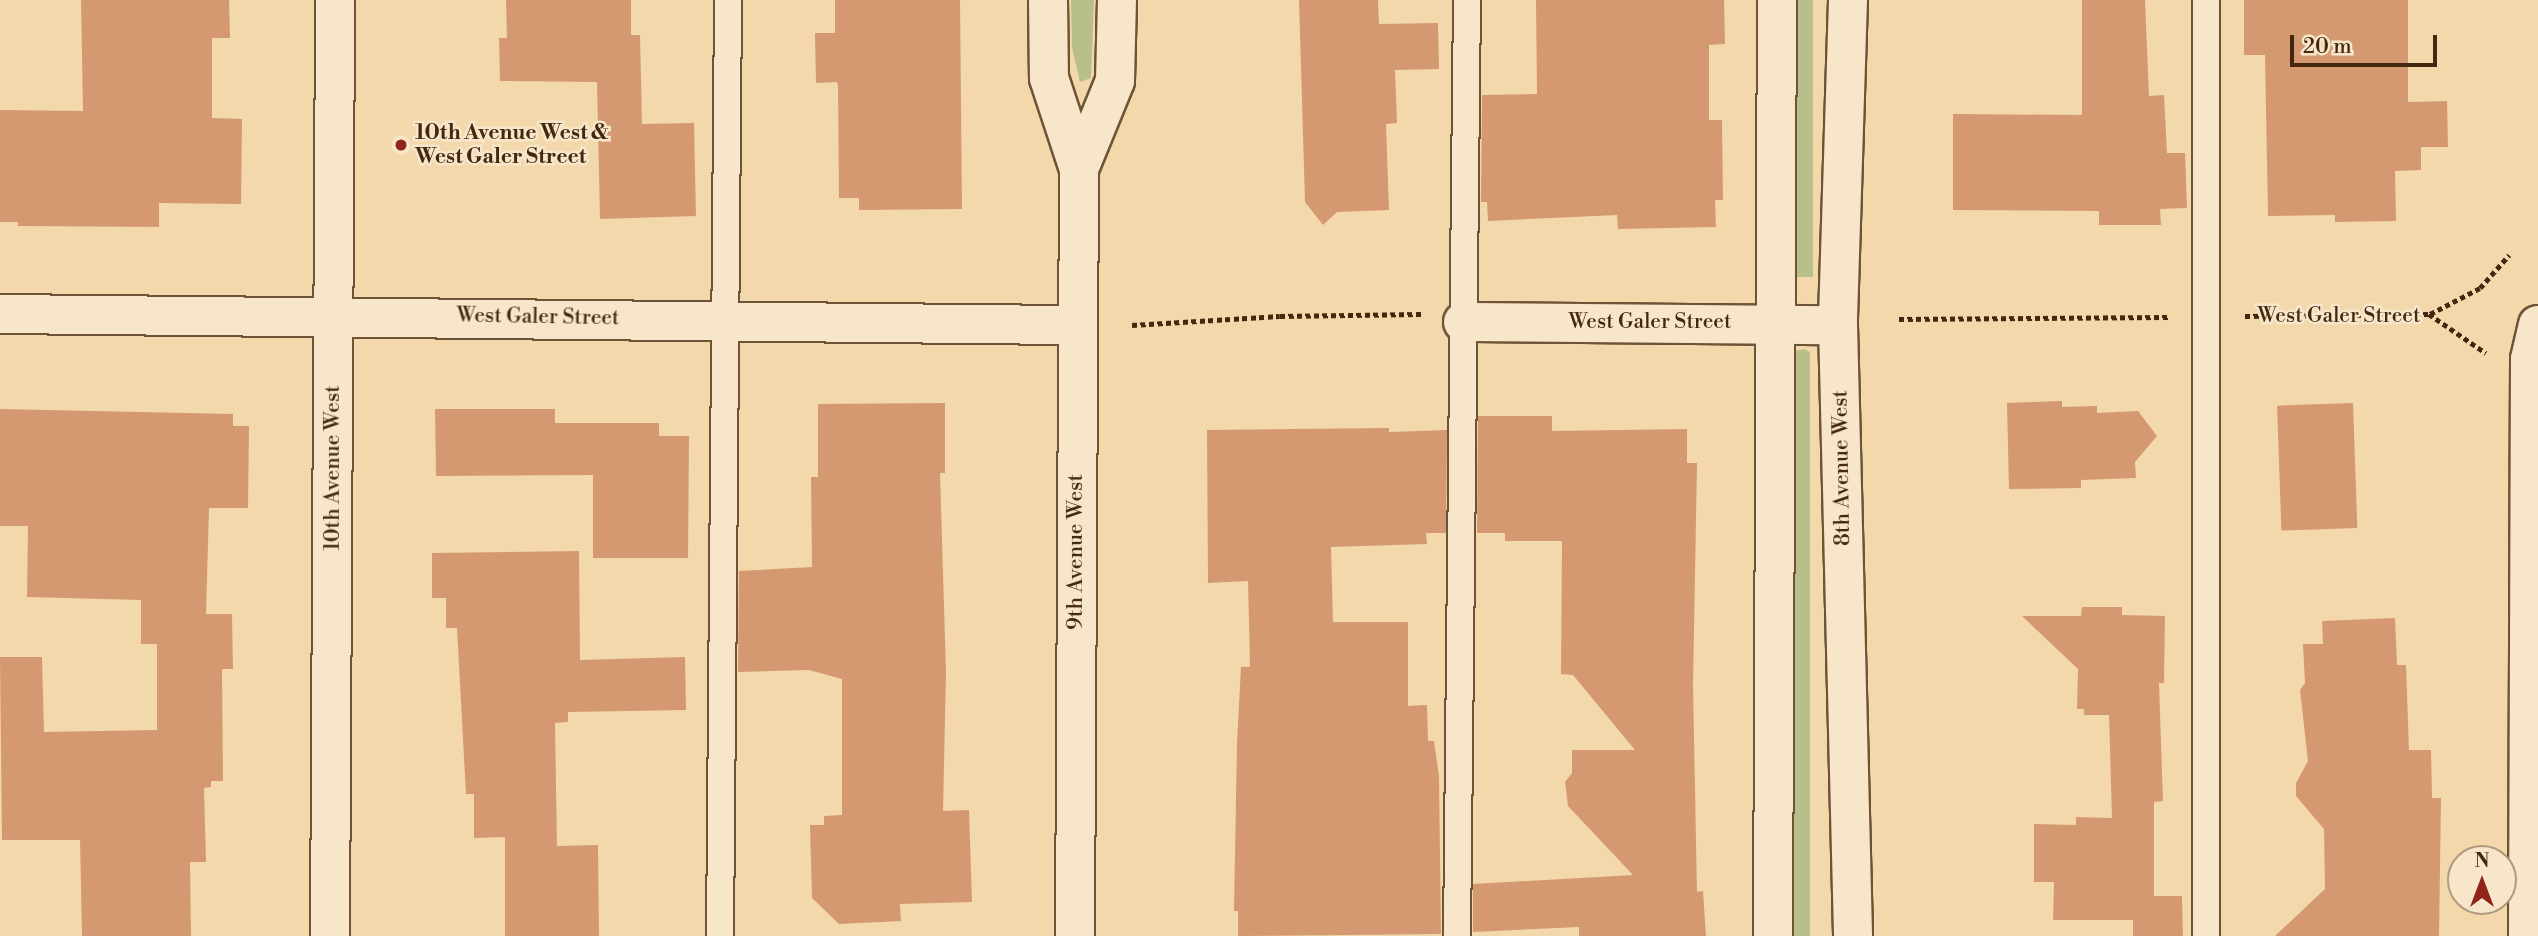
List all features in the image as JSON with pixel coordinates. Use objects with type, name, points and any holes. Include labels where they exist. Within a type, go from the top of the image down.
[{"type":"street","name":"10th Avenue West","points":[[330,936],[335,0]]},
{"type":"street","name":"9th Avenue West","points":[[1048,0],[1049,78],[1079,169],[1075,325],[1075,936]]},
{"type":"street","name":"9th Avenue West","points":[[1079,169],[1115,81],[1117,0]]},
{"type":"street","points":[[1773,936],[1777,0]]},
{"type":"street","name":"8th Avenue West","points":[[1849,0],[1838,325],[1853,936]]},
{"type":"street","name":"West Galer Street","points":[[0,314],[1075,325]]},
{"type":"street","name":"West Galer Street","points":[[1445,318],[1838,325]]},
{"type":"street","points":[[2528,936],[2530,359],[2538,326]]},
{"type":"lane","points":[[720,936],[728,0]]},
{"type":"lane","points":[[1457,936],[1445,318],[1467,0]]},
{"type":"lane","points":[[2206,0],[2206,936]]},
{"type":"path","points":[[2429,314],[2480,288],[2509,255]]},
{"type":"path","name":"West Galer Street","points":[[2231,316],[2429,314],[2490,355]]},
{"type":"path","points":[[1132,325],[1280,316],[1445,318]]},
{"type":"path","points":[[1899,319],[2177,317]]},
{"type":"green space","points":[[1071,0],[1094,0],[1091,78],[1080,82],[1072,48]]},
{"type":"green space","points":[[1794,0],[1813,0],[1813,277],[1794,277]]},
{"type":"green space","points":[[1804,349],[1810,352],[1810,936],[1792,936],[1792,359],[1795,351]]},
{"type":"building","points":[[81,0],[229,0],[230,38],[212,38],[212,118],[242,119],[241,204],[159,203],[159,227],[18,226],[18,222],[0,222],[0,110],[83,111]]},
{"type":"building","points":[[506,0],[631,0],[631,35],[640,35],[642,124],[694,123],[696,216],[600,219],[597,82],[500,81],[499,38],[507,38]]},
{"type":"building","points":[[835,0],[960,0],[962,209],[859,210],[859,198],[839,198],[837,82],[816,83],[815,33],[835,33]]},
{"type":"building","points":[[1299,0],[1378,0],[1379,24],[1438,23],[1439,69],[1395,70],[1397,123],[1386,124],[1389,210],[1337,212],[1323,225],[1305,202]]},
{"type":"building","points":[[1536,0],[1724,0],[1725,44],[1709,45],[1709,120],[1722,120],[1723,200],[1715,200],[1716,227],[1618,229],[1617,215],[1488,221],[1487,202],[1481,202],[1482,95],[1537,94]]},
{"type":"building","points":[[2082,0],[2145,0],[2149,96],[2164,95],[2167,153],[2185,153],[2187,208],[2160,209],[2161,225],[2099,225],[2099,211],[1953,210],[1953,114],[2082,115]]},
{"type":"building","points":[[2244,0],[2408,0],[2408,102],[2447,101],[2448,147],[2421,147],[2421,170],[2395,171],[2396,221],[2335,222],[2335,215],[2268,216],[2265,55],[2244,55]]},
{"type":"building","points":[[2062,401],[2062,407],[2097,406],[2097,413],[2138,411],[2157,436],[2135,462],[2136,478],[2081,480],[2081,488],[2009,489],[2007,403]]},
{"type":"building","points":[[945,403],[945,473],[940,473],[946,673],[943,811],[969,810],[972,902],[900,904],[901,921],[839,924],[812,898],[810,825],[824,825],[824,816],[842,815],[842,679],[809,670],[738,672],[739,571],[812,567],[811,477],[818,477],[818,404]]},
{"type":"building","points":[[2353,403],[2357,528],[2281,531],[2277,406]]},
{"type":"building","points":[[0,409],[233,414],[233,426],[249,426],[248,508],[209,508],[206,614],[232,614],[233,669],[222,669],[223,781],[211,781],[211,787],[204,788],[206,862],[190,862],[191,936],[82,936],[80,840],[2,840],[0,657],[42,657],[44,732],[157,730],[157,644],[141,644],[141,600],[27,597],[28,526],[0,526]]},
{"type":"building","points":[[435,409],[555,409],[555,423],[659,423],[659,436],[689,436],[688,558],[593,558],[593,475],[436,476]]},
{"type":"building","points":[[1478,416],[1552,416],[1552,431],[1687,429],[1687,463],[1697,463],[1693,686],[1697,892],[1703,891],[1706,936],[1579,936],[1579,927],[1473,932],[1473,884],[1633,875],[1568,806],[1565,782],[1572,773],[1572,750],[1635,750],[1573,675],[1561,674],[1562,541],[1505,541],[1505,533],[1477,533]]},
{"type":"building","points":[[1389,428],[1389,432],[1447,430],[1446,533],[1426,533],[1427,544],[1331,547],[1333,622],[1408,622],[1408,706],[1427,705],[1428,741],[1434,741],[1439,776],[1441,934],[1238,936],[1238,911],[1234,911],[1237,743],[1241,667],[1250,667],[1248,581],[1208,583],[1207,430]]},
{"type":"building","points":[[579,551],[580,660],[685,657],[686,710],[568,712],[568,722],[555,723],[557,846],[598,845],[599,936],[505,936],[505,837],[474,838],[474,794],[466,794],[457,628],[446,628],[446,598],[432,598],[432,553]]},
{"type":"building","points":[[2082,607],[2122,607],[2122,615],[2165,616],[2164,683],[2159,683],[2163,801],[2154,802],[2154,896],[2182,896],[2183,936],[2133,936],[2133,920],[2053,920],[2054,882],[2034,882],[2034,824],[2076,825],[2076,817],[2112,818],[2109,715],[2084,715],[2084,709],[2077,709],[2078,669],[2022,616],[2081,616]]},
{"type":"building","points":[[2395,618],[2397,665],[2406,665],[2409,750],[2431,750],[2432,798],[2441,798],[2439,936],[2275,936],[2325,889],[2324,829],[2296,796],[2296,783],[2308,761],[2300,690],[2305,683],[2303,644],[2323,644],[2322,621]]},
{"type":"place","name":"10th Avenue West & West Galer Street","points":[[401,145]]}]
